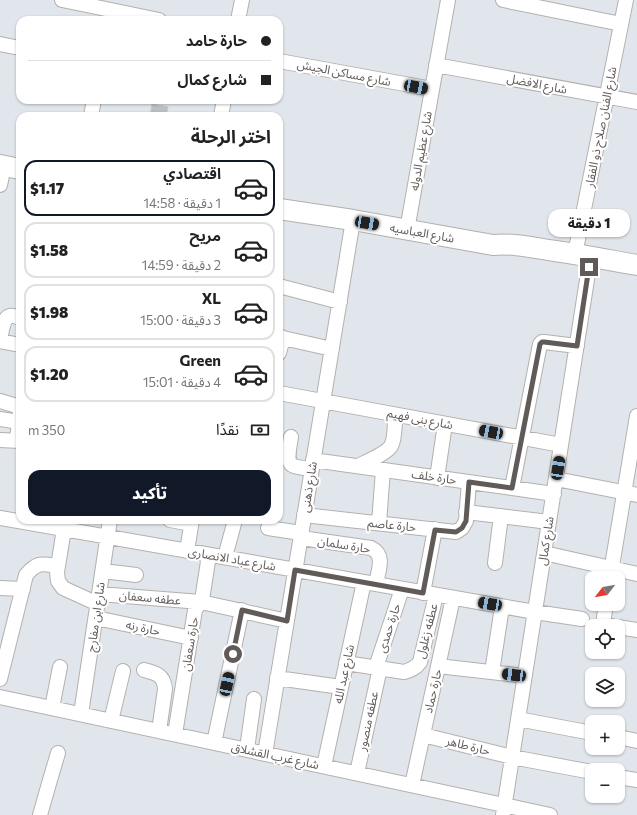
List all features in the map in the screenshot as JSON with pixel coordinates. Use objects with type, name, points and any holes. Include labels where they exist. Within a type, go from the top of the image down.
[{"type":"main road","name":"شارع العباسيه","points":[[283,210],[353,220],[493,245],[509,252],[582,261],[637,265]]},
{"type":"main road","name":"شارع العباسيه","points":[[582,261],[637,276]]},
{"type":"street","points":[[62,0],[139,16]]},
{"type":"street","points":[[239,16],[242,0]]},
{"type":"street","name":"شارع عظيم الدوله","points":[[407,230],[448,0]]},
{"type":"street","points":[[503,0],[621,24]]},
{"type":"street","name":"شارع الفنان صلاح ذو الفقار","points":[[582,261],[607,96],[626,0]]},
{"type":"street","points":[[0,44],[16,47]]},
{"type":"street","name":"شارع مساكن الجيش","points":[[283,62],[432,90]]},
{"type":"street","name":"شارع الافضل","points":[[436,65],[637,102]]},
{"type":"street","name":"شارع ذهنى","points":[[265,754],[353,220]]},
{"type":"street","name":"شارع كمال","points":[[504,810],[577,346],[582,261]]},
{"type":"street","points":[[283,287],[340,302]]},
{"type":"street","points":[[16,317],[11,315],[5,319],[0,341],[16,344]]},
{"type":"street","points":[[283,337],[332,349]]},
{"type":"street","points":[[512,488],[540,344],[544,342],[577,346]]},
{"type":"street","name":"شارع بنى فهيم","points":[[283,394],[561,446]]},
{"type":"street","points":[[0,401],[16,406]]},
{"type":"street","points":[[358,466],[383,453],[390,447],[393,438],[396,415]]},
{"type":"street","points":[[612,571],[631,494],[637,416]]},
{"type":"street","points":[[0,419],[16,418]]},
{"type":"street","points":[[438,478],[445,424]]},
{"type":"street","name":"حارة خلف","points":[[291,436],[288,460],[293,466],[358,466],[554,494]]},
{"type":"street","points":[[0,440],[16,440]]},
{"type":"street","points":[[379,523],[383,470]]},
{"type":"street","points":[[556,479],[631,494]]},
{"type":"street","name":"حارة عاصم","points":[[304,515],[456,532],[462,528],[466,521],[469,482]]},
{"type":"street","points":[[466,512],[549,522]]},
{"type":"street","points":[[495,563],[501,516]]},
{"type":"street","name":"شارع عباد الانصارى","points":[[0,518],[16,520]]},
{"type":"street","name":"شارع عباد الانصارى","points":[[45,524],[108,537],[502,607],[582,619]]},
{"type":"street","name":"شارع ابن مفارج","points":[[81,714],[110,524]]},
{"type":"street","points":[[187,551],[192,524]]},
{"type":"street","points":[[225,558],[234,524]]},
{"type":"street","points":[[268,528],[301,536]]},
{"type":"street","points":[[64,529],[57,572],[58,581],[63,588],[97,605]]},
{"type":"street","name":"عطفه زغلول","points":[[346,663],[404,672],[416,667],[420,662],[429,594],[435,530]]},
{"type":"street","name":"حارة سلمان","points":[[301,536],[376,550],[380,558],[370,583]]},
{"type":"street","points":[[544,553],[604,571]]},
{"type":"street","name":"حارة سعفان","points":[[175,734],[195,610],[201,602],[209,555]]},
{"type":"street","points":[[0,679],[26,575],[32,568],[42,564],[58,566]]},
{"type":"street","points":[[102,571],[136,575]]},
{"type":"street","points":[[625,574],[637,574]]},
{"type":"street","name":"شارع عبد الله","points":[[324,766],[346,663],[370,583]]},
{"type":"street","points":[[0,588],[23,589]]},
{"type":"street","name":"حارة حمدى","points":[[378,668],[402,589]]},
{"type":"street","name":"حارة حماد","points":[[412,785],[453,598]]},
{"type":"street","name":"عطفه سعفان","points":[[97,605],[201,602],[287,621]]},
{"type":"street","name":"حارة رنه","points":[[97,605],[191,638]]},
{"type":"street","points":[[492,672],[502,607]]},
{"type":"street","points":[[214,743],[242,610]]},
{"type":"street","points":[[625,628],[637,630]]},
{"type":"street","points":[[438,666],[525,676]]},
{"type":"street","points":[[52,708],[60,667]]},
{"type":"street","name":"عطفه منصور","points":[[357,773],[378,668]]},
{"type":"street","points":[[144,670],[155,672],[162,678],[164,684],[165,689],[159,731]]},
{"type":"street","points":[[112,721],[123,671]]},
{"type":"street","points":[[277,678],[341,687]]},
{"type":"street","name":"شارع غرب القشلاق","points":[[0,697],[412,785],[504,810],[550,815]]},
{"type":"street","points":[[246,750],[254,699]]},
{"type":"street","points":[[518,719],[585,732]]},
{"type":"street","name":"حارة طاهر","points":[[423,735],[512,757],[585,771]]},
{"type":"street","points":[[625,738],[637,741]]},
{"type":"street","points":[[40,815],[58,753]]},
{"type":"street","points":[[625,778],[637,780]]},
{"type":"building","points":[[152,104],[168,107],[167,112],[151,112]]},
{"type":"route","points":[[233,654],[242,610],[287,621],[295,570],[423,593],[435,530],[456,532],[462,528],[466,521],[469,482],[512,488],[540,344],[544,342],[577,346],[589,267]]}]
